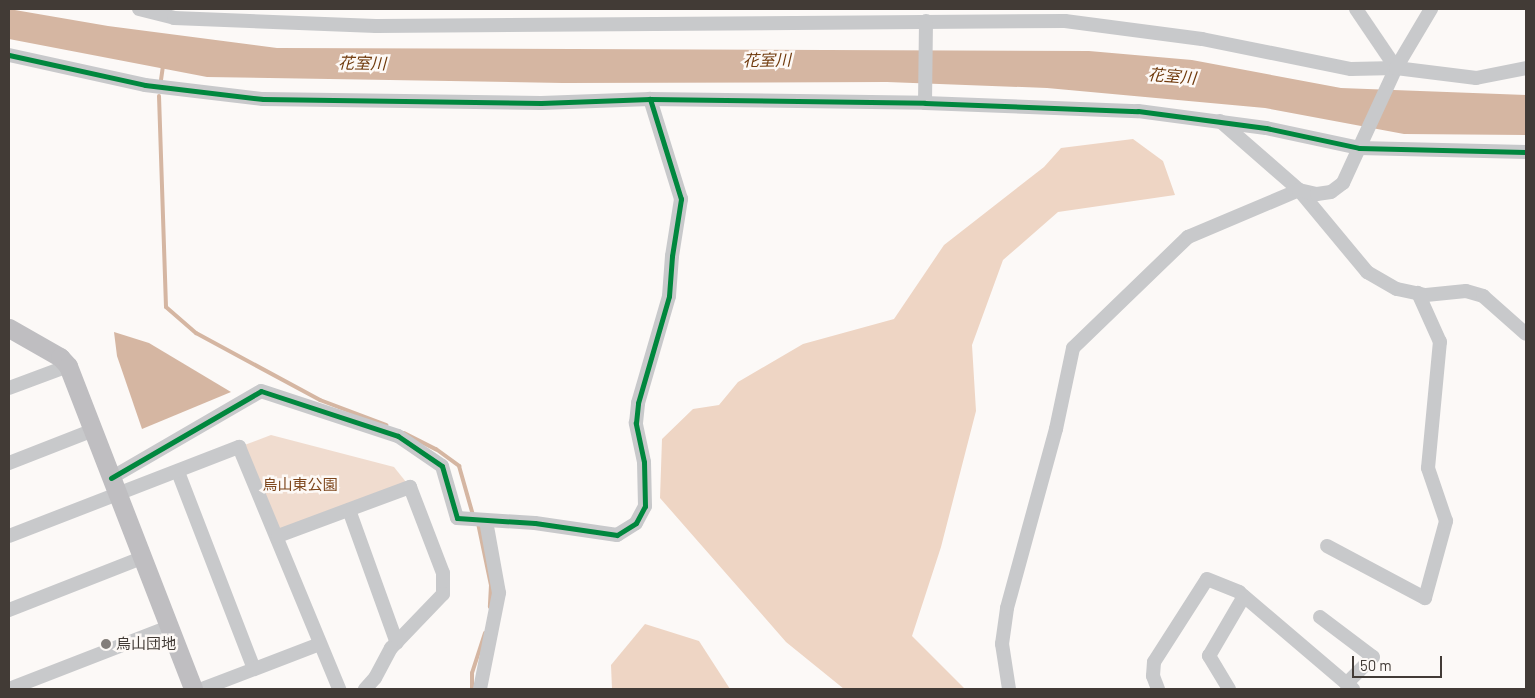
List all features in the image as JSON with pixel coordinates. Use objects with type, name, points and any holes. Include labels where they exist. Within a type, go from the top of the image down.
[{"type":"street","points":[[139,9],[174,18],[376,26],[1065,21],[1202,39],[1350,69],[1393,74],[1476,78],[1526,68]]},
{"type":"street","points":[[1356,9],[1393,74]]},
{"type":"street","points":[[1009,689],[1002,644],[1007,608],[1056,430],[1074,348],[1188,237],[1299,190],[1317,194],[1331,192],[1343,183],[1393,74],[1431,9]]},
{"type":"street","points":[[925,103],[926,21]]},
{"type":"street","points":[[9,55],[145,85],[263,99],[541,103],[650,99],[925,103],[1138,111],[1362,142],[1526,152]]},
{"type":"street","points":[[9,536],[114,487],[261,392],[398,436],[442,466],[457,518],[535,523],[617,535],[636,523],[645,506],[644,462],[636,423],[638,403],[669,296],[681,199],[650,99]]},
{"type":"street","points":[[1219,121],[1299,190],[1367,272],[1397,289],[1418,293],[1466,291],[1483,296],[1526,334]]},
{"type":"street","points":[[1327,546],[1426,598],[1446,521],[1428,468],[1440,342],[1418,293]]},
{"type":"street","points":[[9,328],[60,357],[68,366],[193,689]]},
{"type":"street","points":[[9,388],[68,366]]},
{"type":"street","points":[[9,463],[92,430]]},
{"type":"street","points":[[114,487],[178,472],[239,447],[278,536],[339,689]]},
{"type":"street","points":[[178,472],[254,669]]},
{"type":"street","points":[[278,536],[410,487],[443,573],[443,594],[397,643],[365,689]]},
{"type":"street","points":[[349,510],[397,643]]},
{"type":"street","points":[[480,689],[499,593],[486,521]]},
{"type":"street","points":[[9,610],[142,558]]},
{"type":"street","points":[[1158,689],[1153,676],[1154,662],[1207,579],[1244,596],[1349,686],[1373,657],[1320,617]]},
{"type":"street","points":[[1229,689],[1209,656],[1244,596]]},
{"type":"street","points":[[9,689],[169,627]]},
{"type":"street","points":[[202,689],[320,644]]},
{"type":"green space","name":"烏山東公園","points":[[271,435],[394,467],[410,487],[278,536],[239,447]]},
{"type":"shaded area","points":[[1133,139],[1163,161],[1175,195],[1058,212],[1003,260],[972,345],[976,411],[941,547],[912,636],[965,689],[844,689],[786,642],[660,498],[662,439],[693,409],[719,405],[738,382],[803,344],[894,319],[944,245],[1044,167],[1061,148]]},
{"type":"shaded area","points":[[645,624],[699,641],[730,689],[612,689],[611,665]]},
{"type":"water","name":"花室川","points":[[9,9],[108,26],[277,48],[1089,51],[1192,60],[1341,88],[1526,95],[1526,135],[1404,134],[1265,108],[1047,88],[887,82],[563,83],[207,77],[9,39]]},
{"type":"water","points":[[114,332],[149,343],[231,392],[142,429],[117,356]]},
{"type":"waterway","points":[[161,80],[163,65]]},
{"type":"waterway","points":[[159,96],[166,307],[196,333],[320,400],[386,425]]},
{"type":"waterway","points":[[404,433],[436,449],[459,466],[473,515]]},
{"type":"waterway","points":[[478,523],[491,585],[490,607]]},
{"type":"waterway","points":[[472,689],[472,673],[485,633]]},
{"type":"cycle path","points":[[9,55],[145,85],[263,99],[541,103],[650,99],[925,103],[1138,111],[1266,128],[1359,148],[1526,152]]},
{"type":"cycle path","points":[[111,478],[261,391],[398,436],[442,466],[457,518],[535,523],[617,535],[636,523],[645,506],[644,462],[636,423],[638,403],[669,296],[672,256],[681,199],[650,99]]},
{"type":"place","name":"烏山団地","points":[[106,644]]}]
